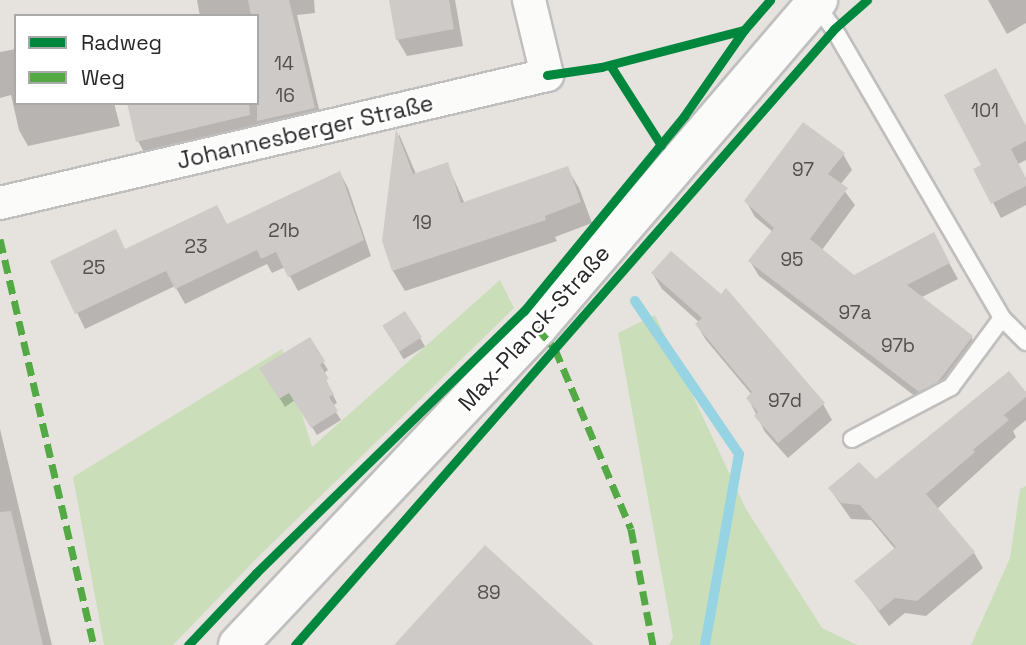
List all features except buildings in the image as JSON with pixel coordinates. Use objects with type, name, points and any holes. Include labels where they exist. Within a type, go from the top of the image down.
[{"type":"street","name":"Johannesberger Straße","points":[[0,203],[547,75],[529,0]]},
{"type":"street","name":"Max-Planck-Straße","points":[[238,645],[537,328],[816,2]]},
{"type":"lane","points":[[816,2],[1002,318],[1026,342]]},
{"type":"lane","points":[[852,439],[951,387],[1002,318]]},
{"type":"green space","points":[[500,280],[514,308],[259,556],[173,645],[104,645],[73,477],[282,349],[312,447]]},
{"type":"green space","points":[[655,315],[746,509],[822,628],[857,645],[669,645],[673,637],[618,333]]},
{"type":"green space","points":[[1026,486],[1026,645],[971,645],[1010,558],[1020,489]]},
{"type":"waterway","points":[[635,301],[739,454],[705,645]]},
{"type":"marked path","points":[[0,239],[94,645]]},
{"type":"marked path","points":[[537,328],[555,349],[631,529],[653,645]]},
{"type":"cycle path","points":[[188,645],[256,573],[524,311],[684,116],[744,30],[770,0]]},
{"type":"cycle path","points":[[295,645],[834,29],[867,0]]},
{"type":"cycle path","points":[[547,75],[601,67],[744,30]]},
{"type":"cycle path","points":[[610,65],[661,145]]}]
